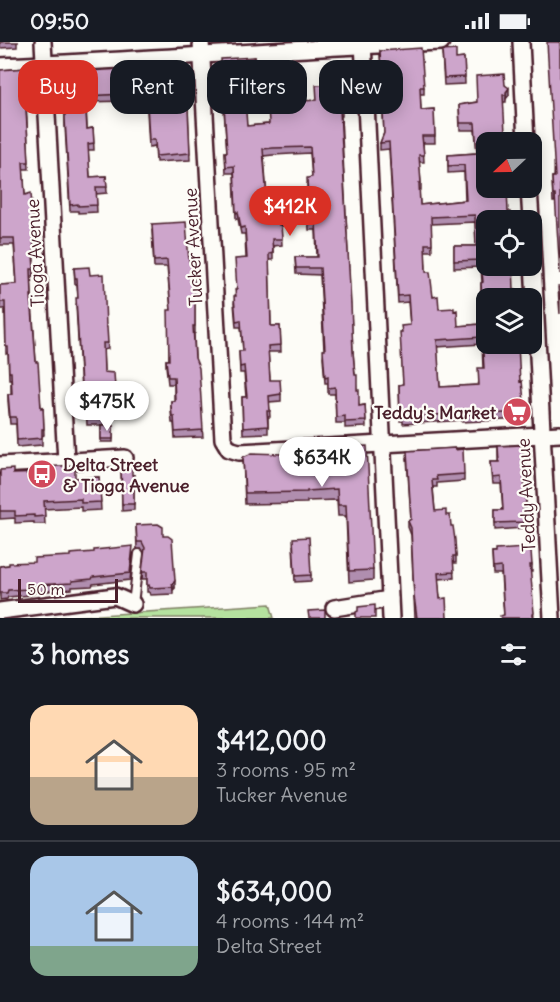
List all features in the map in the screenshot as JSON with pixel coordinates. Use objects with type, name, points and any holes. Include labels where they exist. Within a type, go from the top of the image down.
[{"type":"street","name":"Tioga Avenue","points":[[43,42],[44,60]]},
{"type":"street","points":[[86,60],[201,49],[441,42]]},
{"type":"street","points":[[521,42],[526,132]]},
{"type":"street","points":[[363,44],[391,618]]},
{"type":"street","name":"Tucker Avenue","points":[[201,49],[223,439],[229,449],[239,452],[382,445]]},
{"type":"street","points":[[0,66],[18,65]]},
{"type":"street","name":"Tioga Avenue","points":[[47,114],[66,461]]},
{"type":"street","name":"Teddy Avenue","points":[[534,276],[552,618]]},
{"type":"street","points":[[382,445],[560,434]]},
{"type":"street","points":[[0,465],[125,458]]},
{"type":"street","points":[[0,611],[115,596],[133,604]]},
{"type":"street","points":[[334,608],[390,599]]},
{"type":"lane","points":[[133,604],[139,554]]},
{"type":"green space","points":[[270,604],[274,618],[53,618]]},
{"type":"building","points":[[547,42],[560,42],[560,274],[555,195],[553,195],[552,177],[555,177]]},
{"type":"building","points":[[421,48],[424,87],[420,87],[421,110],[434,109],[435,136],[422,136],[424,155],[419,155],[420,205],[466,200],[464,165],[448,166],[448,155],[476,153],[476,198],[507,198],[508,210],[476,210],[476,246],[475,215],[431,217],[432,244],[425,244],[426,272],[430,272],[433,297],[438,296],[439,309],[454,308],[454,311],[457,310],[458,326],[476,324],[476,337],[437,340],[440,387],[479,385],[478,368],[484,368],[483,354],[519,354],[525,412],[403,417],[403,414],[400,414],[399,385],[403,384],[400,332],[402,332],[401,326],[410,325],[408,295],[398,296],[389,142],[380,143],[384,133],[383,114],[403,114],[403,60],[380,60],[380,51]]},
{"type":"building","points":[[456,50],[456,59],[464,58],[465,77],[444,78],[442,51]]},
{"type":"building","points":[[255,57],[255,60],[221,60]]},
{"type":"building","points":[[18,69],[18,114],[26,114],[29,162],[23,162],[25,195],[31,193],[34,269],[31,269],[31,295],[41,408],[43,407],[42,438],[17,440],[16,417],[10,417],[8,394],[12,394],[8,347],[6,347],[5,302],[0,302],[0,285],[17,284],[14,238],[0,238],[0,70]]},
{"type":"building","points":[[98,70],[110,70],[110,95],[98,95]]},
{"type":"building","points":[[504,74],[505,85],[509,88],[506,95],[503,95],[505,132],[476,132],[476,138],[475,123],[460,123],[459,105],[477,102],[476,76]]},
{"type":"building","points":[[316,85],[319,85],[319,114],[340,114],[353,352],[359,406],[365,405],[366,421],[345,422],[345,416],[336,417],[335,387],[328,388],[328,376],[325,377],[320,268],[296,268],[295,257],[318,257],[316,223],[309,224],[307,178],[312,177],[310,147],[273,148],[263,149],[268,211],[277,210],[279,225],[281,225],[282,239],[272,239],[273,253],[269,254],[271,326],[280,326],[281,345],[268,346],[270,380],[280,380],[281,394],[269,396],[268,426],[243,428],[242,397],[247,397],[244,366],[240,367],[239,351],[243,351],[241,320],[236,321],[234,296],[237,290],[235,259],[247,258],[245,227],[241,228],[238,212],[236,213],[234,166],[226,167],[225,152],[227,152],[225,114],[246,114],[247,126],[269,124],[269,114],[307,114],[307,101],[317,100]]},
{"type":"building","points":[[65,114],[86,114],[87,129],[93,128],[94,143],[88,144],[90,177],[106,176],[107,187],[96,187],[97,205],[70,205]]},
{"type":"building","points":[[148,114],[188,114],[190,153],[156,156],[155,140],[149,140]]},
{"type":"building","points":[[186,222],[189,261],[193,261],[195,326],[193,326],[195,358],[199,368],[203,430],[175,432],[171,405],[171,401],[175,401],[174,377],[168,377],[166,360],[169,360],[168,310],[171,310],[167,260],[154,261],[152,224]]},
{"type":"building","points":[[454,246],[476,246],[476,260],[454,261]]},
{"type":"building","points":[[89,267],[90,275],[104,274],[108,343],[103,343],[104,372],[114,373],[115,388],[103,389],[104,418],[87,418],[86,390],[83,384],[81,385],[77,278],[75,278],[74,268]]},
{"type":"building","points":[[482,276],[513,276],[514,288],[481,288]]},
{"type":"building","points":[[558,287],[560,287],[560,314],[559,302]]},
{"type":"building","points":[[101,425],[113,425],[113,439],[101,439]]},
{"type":"building","points":[[522,445],[526,475],[524,475],[526,503],[523,504],[524,522],[495,523],[495,510],[503,510],[502,492],[501,477],[493,478],[491,462],[499,462],[498,446]]},
{"type":"building","points":[[367,446],[373,570],[349,571],[346,505],[338,505],[337,489],[245,493],[243,457],[252,453],[288,456],[295,453],[344,451],[343,447]]},
{"type":"building","points":[[455,448],[455,450],[463,449],[464,474],[436,476],[437,480],[432,480],[435,511],[446,510],[446,515],[450,515],[455,540],[454,572],[438,573],[440,599],[446,598],[447,618],[417,618],[411,528],[408,521],[411,519],[407,451]]},
{"type":"building","points":[[132,464],[134,504],[122,504],[121,465]]},
{"type":"building","points":[[75,465],[75,478],[99,477],[101,502],[81,503],[81,499],[44,501],[45,516],[34,517],[34,515],[15,516],[15,511],[0,511],[0,470],[13,469],[13,474],[44,473],[44,467]]},
{"type":"building","points":[[158,524],[163,527],[163,536],[172,539],[175,581],[172,584],[173,587],[150,588],[149,585],[147,586],[147,572],[142,572],[145,548],[142,542],[137,542],[136,525]]},
{"type":"building","points":[[309,537],[311,575],[295,576],[293,538]]},
{"type":"building","points":[[133,546],[130,573],[93,577],[72,581],[72,583],[35,585],[31,589],[8,590],[7,593],[0,593],[0,566],[9,565],[9,563],[34,562],[34,558],[70,556],[70,554],[94,552],[94,550]]},
{"type":"building","points":[[524,548],[524,551],[531,551],[533,618],[501,618],[500,616],[504,615],[501,567],[493,568],[492,553],[496,553],[496,550]]},
{"type":"building","points":[[375,605],[375,618],[356,618],[358,607]]},
{"type":"building","points":[[325,610],[325,618],[309,618],[308,611]]},
{"type":"place","name":"Teddy's Market","points":[[517,412]]},
{"type":"place","name":"Delta Street & Tioga Avenue","points":[[42,474]]}]
